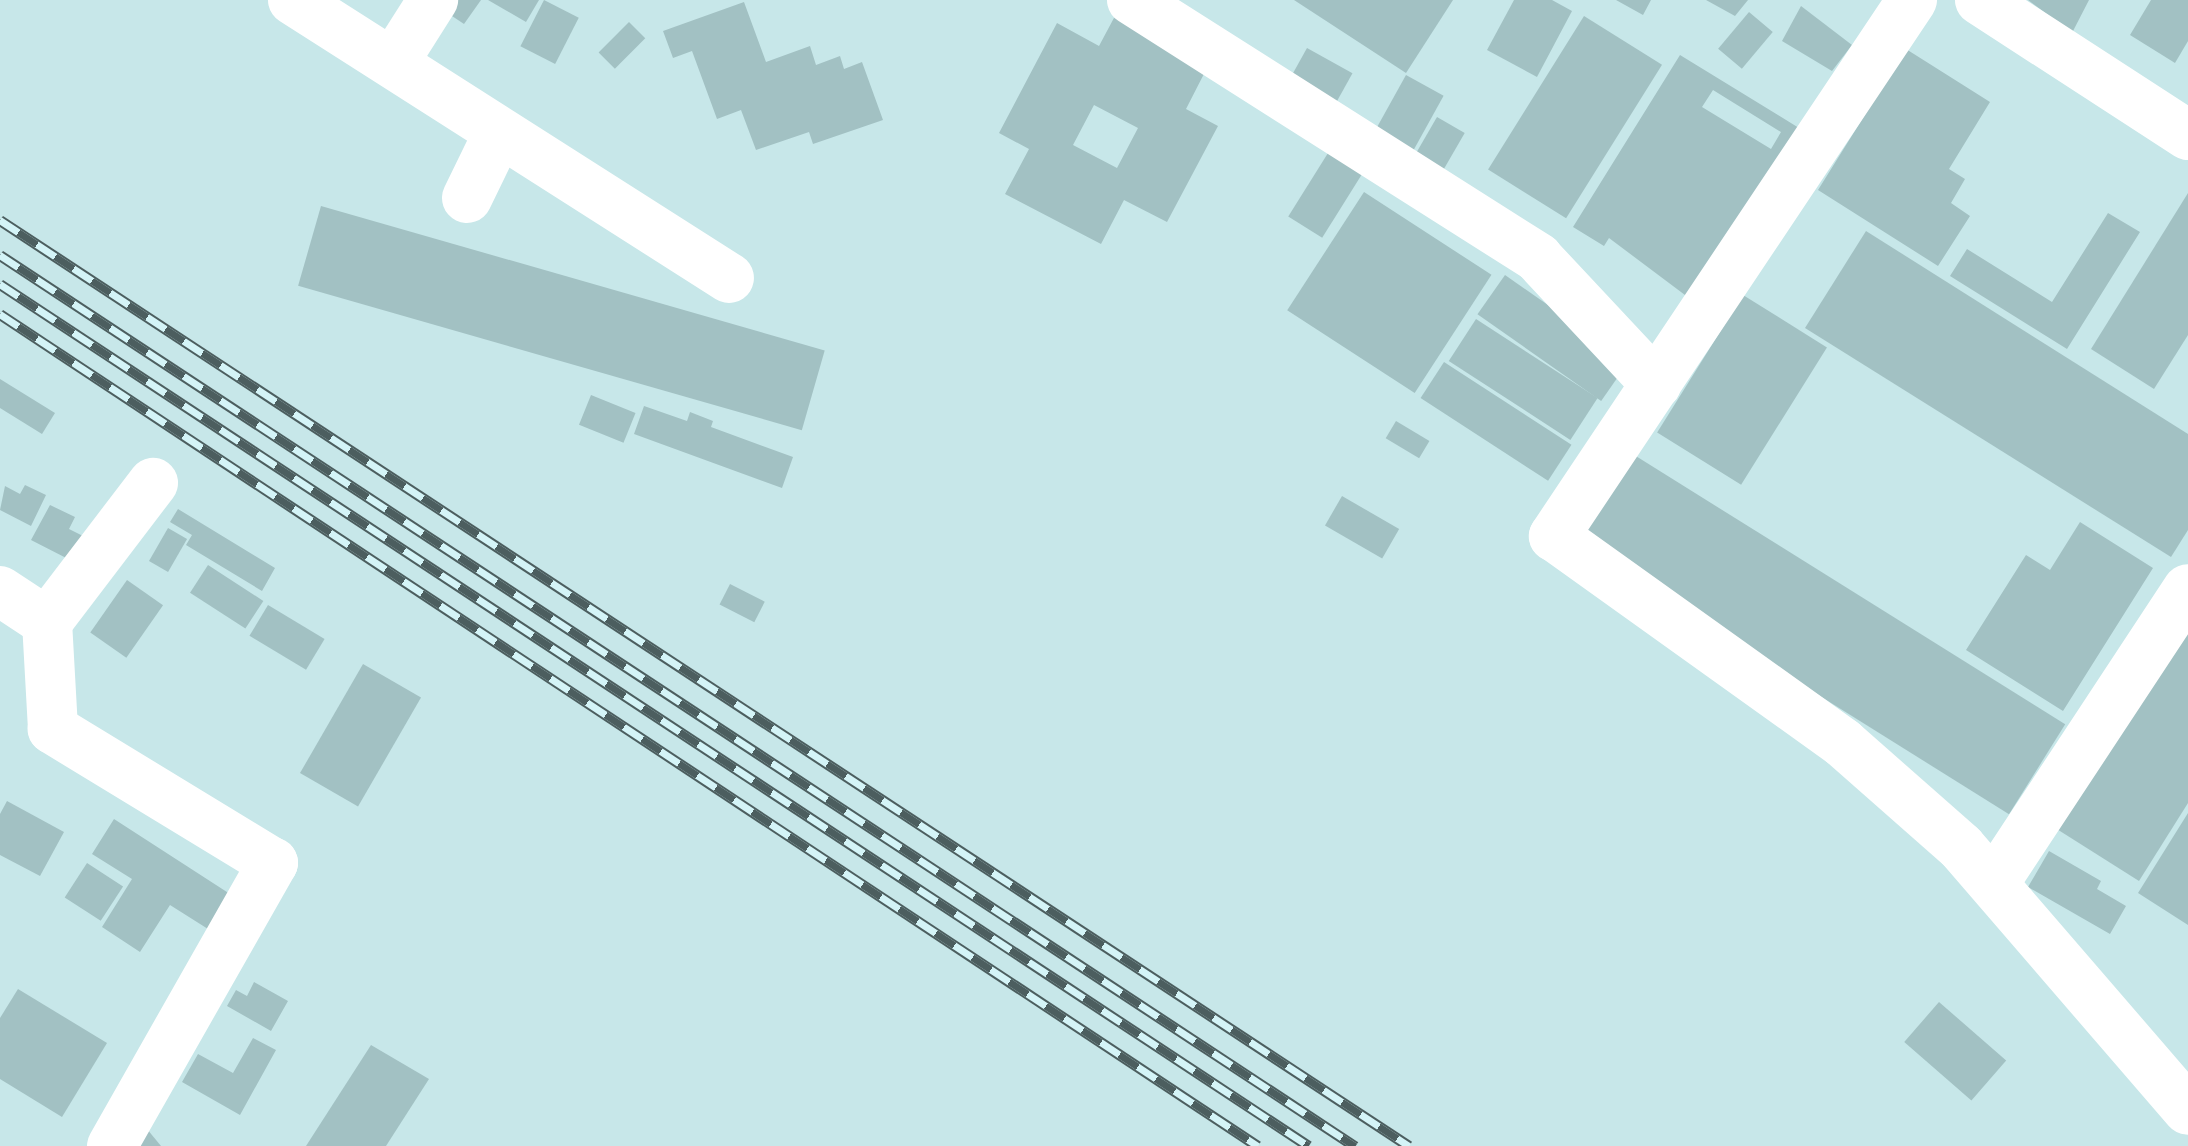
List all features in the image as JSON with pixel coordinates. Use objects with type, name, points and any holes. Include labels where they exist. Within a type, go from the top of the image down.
[{"type":"street","points":[[293,0],[730,278]]},
{"type":"street","points":[[393,64],[433,0]]},
{"type":"street","points":[[1132,0],[1538,258],[1656,384]]},
{"type":"street","points":[[1912,0],[1554,536],[1843,743],[1994,883],[2188,1110]]},
{"type":"street","points":[[1980,0],[2188,135]]},
{"type":"street","points":[[467,198],[499,132]]},
{"type":"street","points":[[112,1146],[273,863],[53,729],[47,622],[153,483]]},
{"type":"street","points":[[1994,883],[2188,590]]},
{"type":"street","points":[[0,591],[47,622]]},
{"type":"building","points":[[441,0],[481,0],[464,24],[437,6]]},
{"type":"building","points":[[488,0],[539,0],[526,22]]},
{"type":"building","points":[[544,0],[579,18],[555,64],[520,46]]},
{"type":"building","points":[[1294,0],[1453,0],[1406,73]]},
{"type":"building","points":[[1514,0],[1552,0],[1572,11],[1537,77],[1487,50]]},
{"type":"building","points":[[1616,0],[1651,0],[1643,15]]},
{"type":"building","points":[[1706,0],[1748,0],[1735,16]]},
{"type":"building","points":[[2028,0],[2089,0],[2072,33]]},
{"type":"building","points":[[2151,0],[2188,0],[2188,41],[2175,63],[2130,35]]},
{"type":"building","points":[[744,2],[766,62],[810,46],[816,65],[840,56],[844,69],[862,62],[883,120],[813,144],[809,132],[756,150],[741,110],[717,119],[692,51],[673,58],[663,31]]},
{"type":"building","points":[[1801,6],[1852,45],[1832,71],[1782,41]]},
{"type":"building","points":[[1749,12],[1773,32],[1742,69],[1718,49]]},
{"type":"building","points":[[1115,16],[1208,66],[1186,109],[1218,126],[1167,222],[1124,200],[1101,244],[1005,194],[1029,149],[999,133],[1057,23],[1099,46]],"holes":[[[1094,105],[1138,128],[1117,168],[1073,145]]]},
{"type":"building","points":[[1584,16],[1662,65],[1566,218],[1488,169]]},
{"type":"building","points":[[629,22],[645,38],[615,69],[599,52]]},
{"type":"building","points":[[1307,48],[1352,73],[1333,109],[1287,84]]},
{"type":"building","points":[[1906,49],[1990,102],[1949,169],[1965,179],[1951,203],[1970,216],[1938,266],[1818,190]]},
{"type":"building","points":[[1680,55],[1799,128],[1693,301],[1609,238],[1604,246],[1573,227]],"holes":[[[1713,90],[1781,132],[1771,149],[1702,107]]]},
{"type":"building","points":[[1406,75],[1444,96],[1409,158],[1372,137]]},
{"type":"building","points":[[1437,117],[1465,133],[1442,173],[1414,157]]},
{"type":"building","points":[[1328,153],[1362,174],[1322,238],[1288,217]]},
{"type":"building","points":[[1364,192],[1491,275],[1415,393],[1287,310]]},
{"type":"building","points":[[2188,193],[2188,335],[2154,389],[2091,349]]},
{"type":"building","points":[[321,206],[825,350],[802,430],[298,286]]},
{"type":"building","points":[[2108,213],[2140,232],[2067,349],[1950,276],[1967,249],[2052,302]]},
{"type":"building","points":[[1866,231],[2188,434],[2188,530],[2171,557],[1805,328]]},
{"type":"building","points":[[1505,275],[1629,362],[1601,401],[1477,314]]},
{"type":"building","points":[[1743,295],[1827,347],[1741,485],[1657,432]]},
{"type":"building","points":[[1476,319],[1598,398],[1570,440],[1449,361]]},
{"type":"building","points":[[1444,362],[1571,445],[1548,481],[1421,398]]},
{"type":"building","points":[[0,379],[55,413],[42,434],[0,408]]},
{"type":"building","points":[[591,395],[636,413],[624,443],[579,425]]},
{"type":"building","points":[[644,406],[687,421],[690,412],[713,421],[711,427],[793,457],[782,488],[634,434]]},
{"type":"building","points":[[1396,421],[1429,441],[1419,458],[1386,438]]},
{"type":"building","points":[[1631,453],[2065,724],[2009,814],[1575,543]]},
{"type":"building","points":[[25,485],[46,495],[31,526],[0,510],[5,486],[20,494]]},
{"type":"building","points":[[1342,496],[1399,529],[1382,558],[1325,525]]},
{"type":"building","points":[[50,505],[75,517],[69,529],[89,539],[76,563],[31,540]]},
{"type":"building","points":[[178,509],[275,568],[262,591],[186,545],[192,535],[170,522]]},
{"type":"building","points":[[2080,522],[2153,568],[2063,711],[1966,650],[2026,555],[2050,570]]},
{"type":"building","points":[[168,528],[187,539],[168,572],[149,561]]},
{"type":"building","points":[[208,565],[263,601],[245,629],[190,593]]},
{"type":"building","points":[[127,580],[163,605],[126,658],[90,632]]},
{"type":"building","points":[[730,584],[765,602],[754,622],[720,604]]},
{"type":"building","points":[[268,605],[325,639],[306,670],[249,636]]},
{"type":"building","points":[[2188,609],[2188,803],[2139,881],[2052,826]]},
{"type":"building","points":[[363,664],[421,698],[358,807],[300,773]]},
{"type":"building","points":[[7,801],[64,832],[40,876],[0,855],[0,814]]},
{"type":"building","points":[[2188,813],[2188,925],[2138,893]]},
{"type":"building","points":[[114,819],[230,894],[208,929],[170,905],[140,952],[102,927],[132,879],[92,854]]},
{"type":"building","points":[[2049,851],[2101,881],[2097,889],[2126,906],[2110,934],[2028,887]]},
{"type":"building","points":[[87,863],[123,886],[101,921],[65,897]]},
{"type":"building","points":[[254,982],[288,1001],[271,1031],[227,1006],[236,990],[247,996]]},
{"type":"building","points":[[18,989],[107,1043],[62,1117],[0,1079],[0,1018]]},
{"type":"building","points":[[1939,1002],[2006,1060],[1971,1100],[1904,1042]]},
{"type":"building","points":[[253,1038],[276,1050],[240,1115],[182,1082],[198,1054],[233,1073]]},
{"type":"building","points":[[371,1045],[429,1079],[386,1146],[306,1146]]},
{"type":"building","points":[[147,1129],[161,1146],[107,1146]]},
{"type":"railway","points":[[0,220],[1409,1146]]},
{"type":"railway","points":[[0,255],[1355,1146]]},
{"type":"railway","points":[[0,284],[1309,1146]]},
{"type":"railway","points":[[0,314],[1258,1146]]}]
